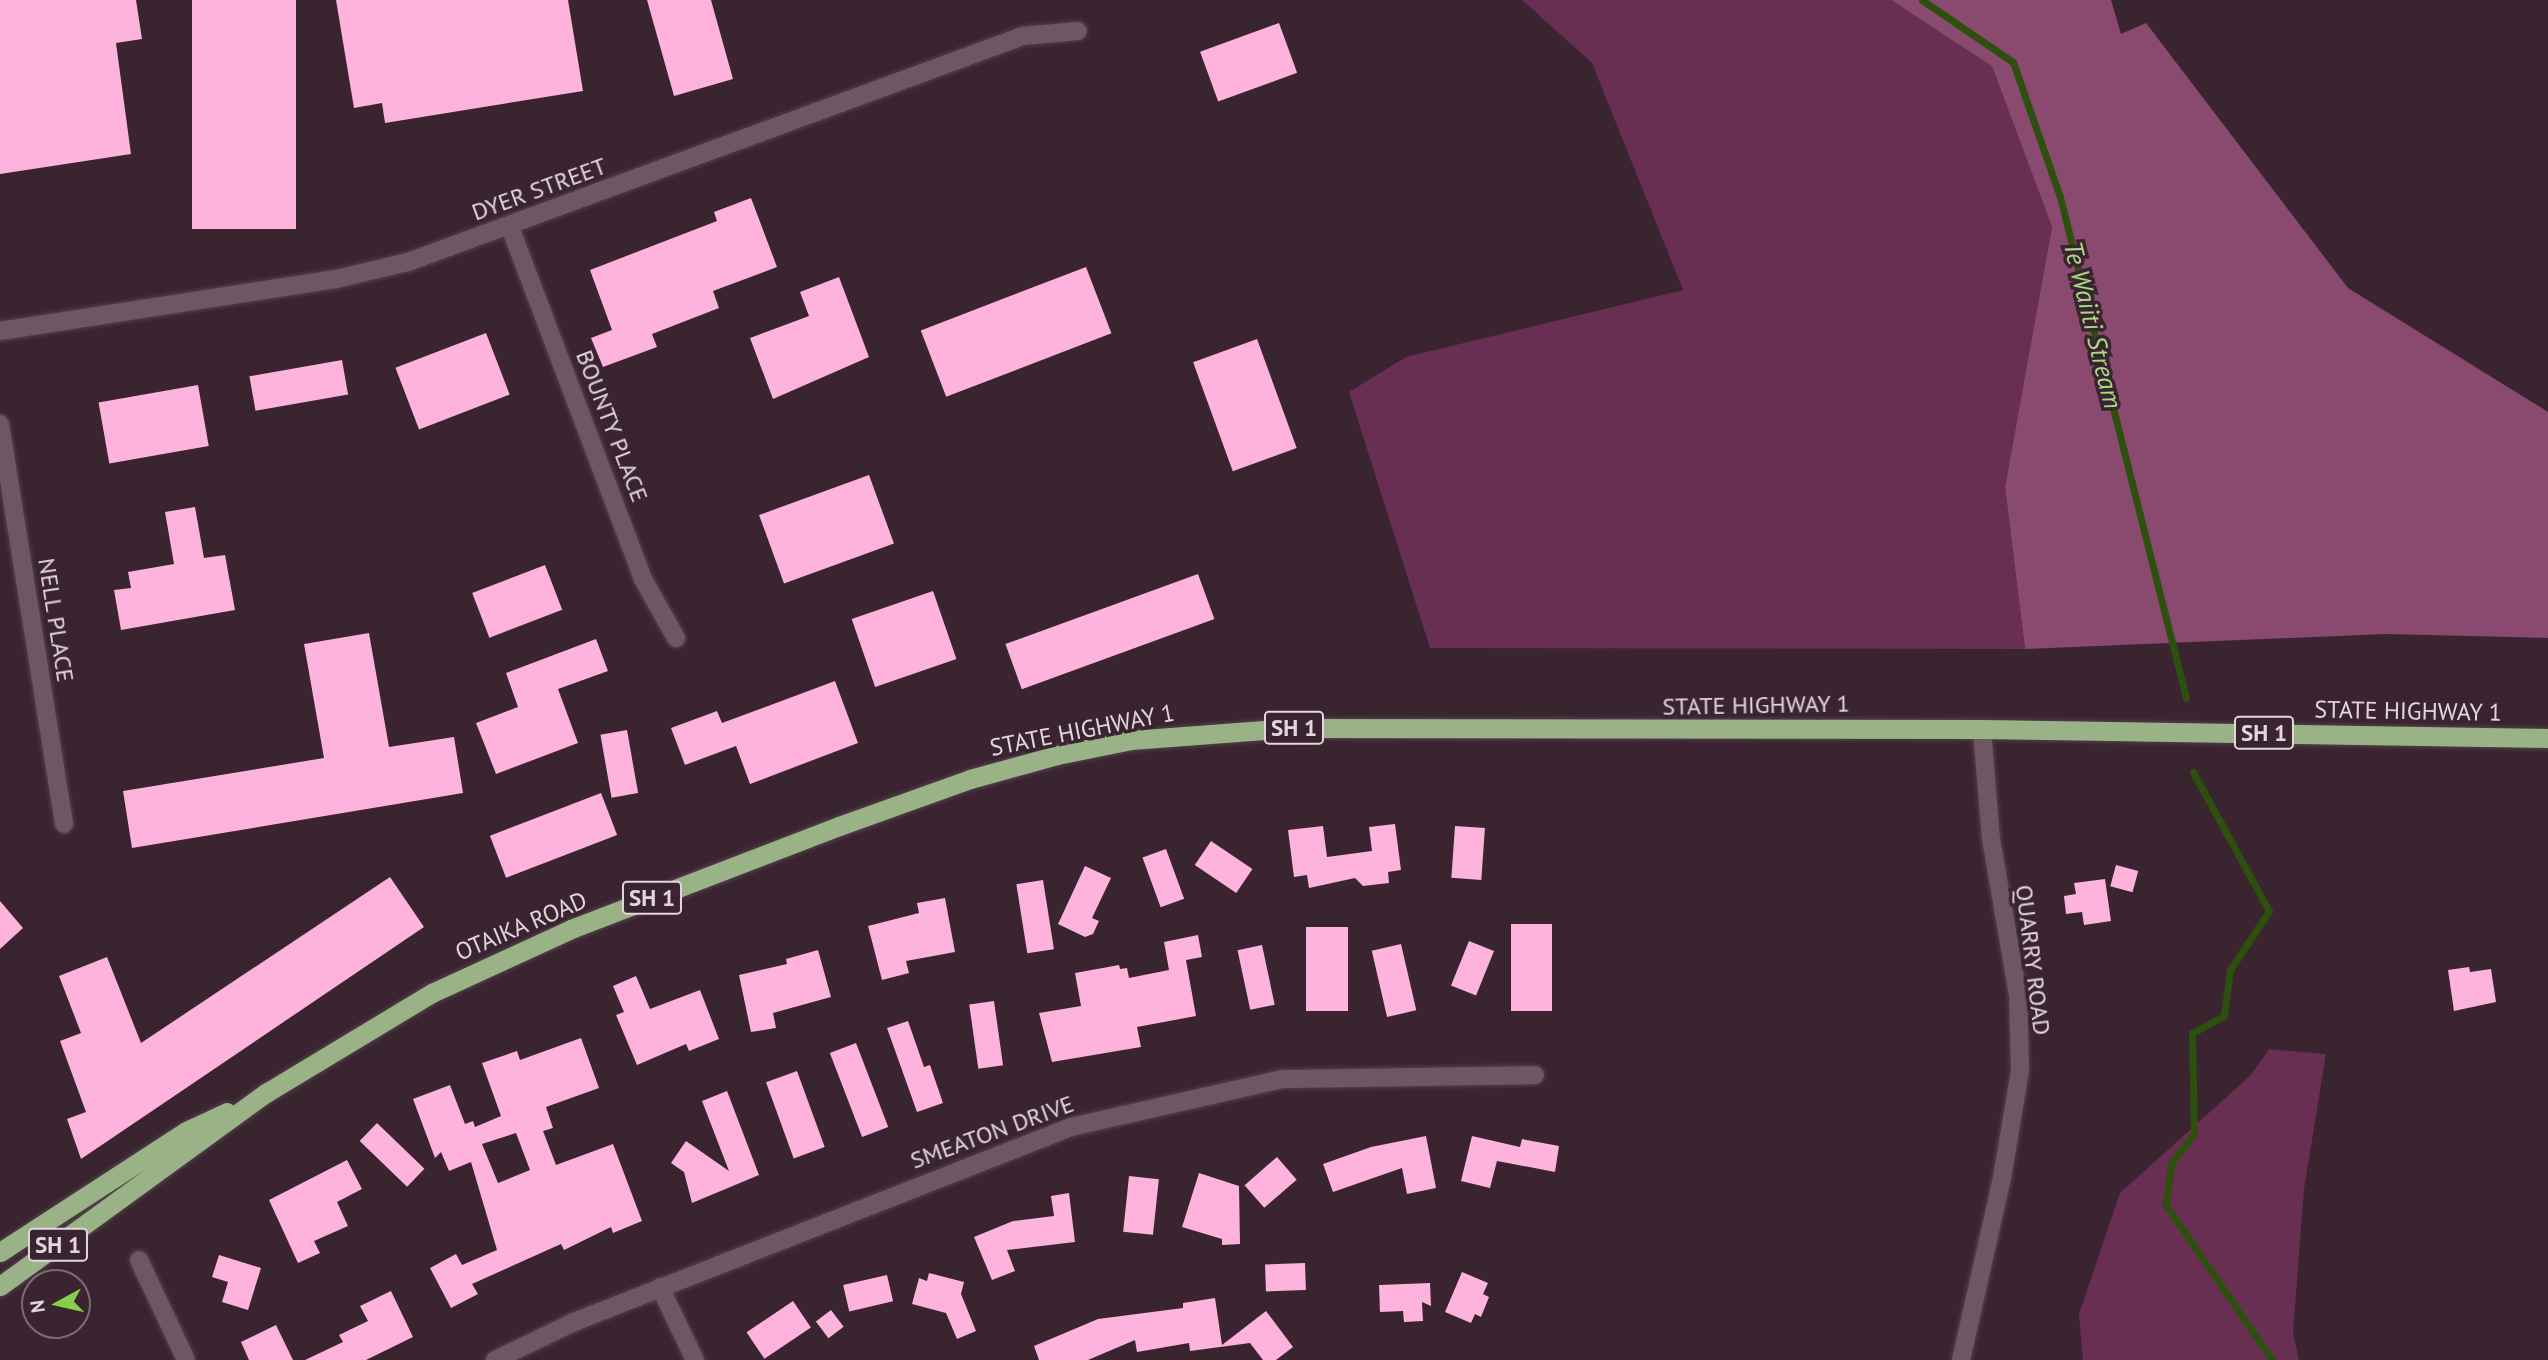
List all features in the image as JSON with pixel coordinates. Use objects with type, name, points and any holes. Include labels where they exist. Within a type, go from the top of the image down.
[{"type":"highway","name":"STATE HIGHWAY 1","points":[[970,779],[1119,743],[1216,730],[1982,729],[2548,738]]},
{"type":"highway","name":"OTAIKA ROAD","points":[[0,1286],[266,1093],[346,1042],[503,957],[970,779]]},
{"type":"highway","name":"OTAIKA ROAD","points":[[0,1252],[186,1131],[266,1093]]},
{"type":"street","name":"DYER STREET","points":[[0,331],[336,279],[408,262],[1023,36],[1078,31]]},
{"type":"street","name":"BOUNTY PLACE","points":[[510,226],[643,579],[676,638]]},
{"type":"street","name":"NELL PLACE","points":[[0,424],[64,824]]},
{"type":"street","name":"QUARRY ROAD","points":[[1961,1360],[2003,1178],[2020,1070],[2018,995],[1992,839],[1982,729]]},
{"type":"street","name":"SMEATON DRIVE","points":[[495,1360],[548,1332],[1013,1145],[1152,1106],[1302,1077],[1535,1075]]},
{"type":"street","points":[[139,1259],[186,1360]]},
{"type":"street","points":[[660,1287],[695,1360]]},
{"type":"shaded area","points":[[1522,0],[1891,0],[1992,65],[2052,227],[2005,487],[2025,649],[1430,648],[1349,392],[1406,357],[1683,290],[1592,63]]},
{"type":"shaded area","points":[[1891,0],[2111,0],[2121,34],[2146,23],[2348,288],[2548,412],[2548,638],[2385,634],[2025,649],[2005,487],[2052,227],[1992,66]]},
{"type":"shaded area","points":[[2269,1049],[2326,1054],[2304,1189],[2293,1332],[2299,1360],[2083,1360],[2079,1314],[2120,1193],[2251,1075]]},
{"type":"building","points":[[0,0],[136,0],[142,39],[116,43],[131,154],[0,174]]},
{"type":"building","points":[[192,0],[296,0],[296,229],[192,229]]},
{"type":"building","points":[[336,0],[568,0],[583,91],[385,123],[382,103],[354,108]]},
{"type":"building","points":[[647,0],[711,0],[733,79],[674,96]]},
{"type":"building","points":[[1279,23],[1297,73],[1218,102],[1200,52]]},
{"type":"building","points":[[751,198],[777,267],[713,291],[719,308],[652,334],[657,347],[603,367],[591,338],[612,330],[590,270],[717,221],[714,212]]},
{"type":"building","points":[[1086,267],[1111,333],[946,397],[921,330]]},
{"type":"building","points":[[839,277],[869,357],[773,399],[750,338],[809,316],[800,292]]},
{"type":"building","points":[[486,333],[510,395],[419,429],[395,368]]},
{"type":"building","points":[[1257,339],[1297,448],[1233,471],[1193,362]]},
{"type":"building","points":[[342,360],[348,394],[256,411],[249,376]]},
{"type":"building","points":[[198,385],[209,446],[109,464],[99,403]]},
{"type":"building","points":[[869,475],[894,544],[784,584],[759,515]]},
{"type":"building","points":[[195,507],[204,558],[225,555],[235,610],[121,630],[114,590],[131,588],[128,572],[174,564],[165,512]]},
{"type":"building","points":[[545,565],[562,610],[489,638],[472,593]]},
{"type":"building","points":[[1198,574],[1214,619],[1022,689],[1005,644]]},
{"type":"building","points":[[933,591],[956,659],[875,687],[852,619]]},
{"type":"building","points":[[369,633],[389,747],[454,737],[463,793],[132,848],[123,791],[324,758],[304,644]]},
{"type":"building","points":[[596,639],[608,671],[558,689],[578,743],[496,774],[476,723],[518,707],[506,673]]},
{"type":"building","points":[[835,681],[858,743],[750,784],[736,746],[685,765],[671,728],[717,711],[722,723]]},
{"type":"building","points":[[627,730],[638,793],[612,798],[600,735]]},
{"type":"building","points":[[601,793],[617,835],[506,878],[490,836]]},
{"type":"building","points":[[1395,824],[1401,870],[1388,872],[1389,883],[1363,886],[1355,878],[1309,888],[1307,875],[1294,877],[1288,830],[1323,826],[1327,857],[1372,851],[1369,827]]},
{"type":"building","points":[[1455,826],[1485,828],[1481,880],[1451,878]]},
{"type":"building","points":[[1211,841],[1252,869],[1236,893],[1195,865]]},
{"type":"building","points":[[1166,849],[1184,899],[1161,907],[1143,858]]},
{"type":"building","points":[[2116,865],[2138,871],[2133,892],[2110,886]]},
{"type":"building","points":[[1085,866],[1111,878],[1092,918],[1099,921],[1093,934],[1085,937],[1058,924]]},
{"type":"building","points":[[390,877],[424,927],[81,1159],[67,1119],[86,1112],[60,1041],[81,1033],[59,976],[107,957],[141,1043]]},
{"type":"building","points":[[2105,879],[2111,921],[2084,925],[2082,912],[2066,914],[2064,896],[2076,894],[2074,883]]},
{"type":"building","points":[[1043,880],[1054,949],[1027,953],[1016,884]]},
{"type":"building","points":[[945,898],[955,952],[906,961],[909,973],[882,980],[868,926],[919,913],[917,903]]},
{"type":"building","points":[[0,901],[23,928],[0,949]]},
{"type":"building","points":[[1511,924],[1552,924],[1552,1011],[1511,1011]]},
{"type":"building","points":[[1306,927],[1348,927],[1348,1011],[1306,1011]]},
{"type":"building","points":[[1198,935],[1202,957],[1186,960],[1196,1016],[1137,1027],[1141,1047],[1052,1062],[1039,1013],[1081,1006],[1075,973],[1119,965],[1120,969],[1127,968],[1129,978],[1169,970],[1164,942]]},
{"type":"building","points":[[1469,941],[1494,951],[1476,996],[1451,986]]},
{"type":"building","points":[[1401,944],[1416,1010],[1387,1017],[1372,951]]},
{"type":"building","points":[[1262,945],[1275,1005],[1250,1010],[1238,950]]},
{"type":"building","points":[[818,950],[831,997],[773,1013],[776,1028],[751,1032],[739,975],[787,964],[786,959]]},
{"type":"building","points":[[2469,967],[2470,972],[2491,969],[2496,1002],[2454,1011],[2448,970]]},
{"type":"building","points":[[636,976],[650,1009],[700,990],[719,1039],[689,1051],[686,1044],[637,1065],[616,1015],[624,1012],[613,986]]},
{"type":"building","points":[[994,1001],[1003,1065],[978,1069],[969,1004]]},
{"type":"building","points":[[908,1021],[924,1067],[930,1065],[943,1103],[917,1112],[887,1028]]},
{"type":"building","points":[[581,1038],[599,1088],[546,1107],[553,1128],[543,1131],[556,1165],[613,1144],[642,1221],[613,1233],[611,1227],[564,1250],[561,1244],[472,1284],[478,1294],[451,1308],[430,1268],[456,1254],[462,1265],[497,1250],[471,1162],[449,1171],[441,1152],[435,1158],[413,1099],[450,1085],[465,1124],[473,1121],[475,1127],[501,1116],[482,1063],[517,1051],[520,1060]],"holes":[[[516,1133],[530,1170],[498,1183],[482,1144]]]},
{"type":"building","points":[[856,1043],[888,1127],[862,1137],[830,1053]]},
{"type":"building","points":[[797,1071],[825,1147],[794,1158],[766,1082]]},
{"type":"building","points":[[727,1091],[759,1175],[692,1203],[684,1172],[671,1163],[686,1141],[729,1171],[702,1101]]},
{"type":"building","points":[[377,1123],[424,1169],[407,1187],[360,1141]]},
{"type":"building","points":[[1426,1136],[1436,1188],[1407,1194],[1402,1168],[1333,1192],[1323,1164],[1371,1147]]},
{"type":"building","points":[[1472,1136],[1520,1147],[1522,1139],[1559,1146],[1555,1172],[1497,1161],[1490,1188],[1461,1181]]},
{"type":"building","points":[[1277,1157],[1297,1180],[1264,1208],[1245,1185]]},
{"type":"building","points":[[347,1160],[362,1189],[337,1202],[348,1226],[314,1241],[320,1253],[298,1263],[269,1200]]},
{"type":"building","points":[[1199,1173],[1239,1186],[1240,1244],[1222,1245],[1222,1239],[1182,1227]]},
{"type":"building","points":[[1129,1176],[1159,1179],[1153,1235],[1123,1232]]},
{"type":"building","points":[[1069,1193],[1075,1242],[1007,1250],[1015,1271],[992,1280],[974,1237],[1013,1221],[1054,1216],[1051,1196]]},
{"type":"building","points":[[219,1255],[261,1268],[248,1310],[222,1302],[228,1282],[212,1277]]},
{"type":"building","points":[[1305,1263],[1306,1290],[1266,1291],[1265,1264]]},
{"type":"building","points":[[1462,1272],[1488,1283],[1483,1294],[1489,1297],[1481,1317],[1475,1314],[1471,1323],[1445,1312]]},
{"type":"building","points":[[929,1273],[964,1282],[961,1294],[976,1331],[957,1339],[946,1313],[912,1304],[919,1278],[927,1281]]},
{"type":"building","points":[[887,1275],[893,1301],[849,1311],[843,1285]]},
{"type":"building","points":[[1430,1283],[1431,1306],[1422,1302],[1423,1321],[1404,1322],[1403,1311],[1380,1312],[1379,1285]]},
{"type":"building","points":[[391,1291],[413,1337],[366,1360],[305,1360],[343,1342],[339,1335],[368,1321],[360,1306]]},
{"type":"building","points":[[1215,1298],[1222,1345],[1266,1311],[1293,1347],[1276,1360],[1263,1360],[1250,1343],[1190,1351],[1189,1343],[1137,1352],[1135,1340],[1088,1360],[1039,1360],[1034,1346],[1098,1319],[1183,1308],[1183,1303]]},
{"type":"building","points":[[793,1301],[811,1328],[764,1359],[747,1332]]},
{"type":"building","points":[[831,1310],[844,1327],[828,1338],[816,1321]]},
{"type":"building","points":[[276,1325],[293,1360],[249,1360],[241,1342]]},
{"type":"waterway","name":"Te Waiiti Stream","points":[[1922,0],[2013,62],[2060,197],[2186,698]]},
{"type":"waterway","name":"Te Waiiti Stream","points":[[2193,772],[2269,911],[2230,970],[2224,1016],[2192,1033],[2194,1134],[2171,1163],[2166,1205],[2272,1360]]}]
